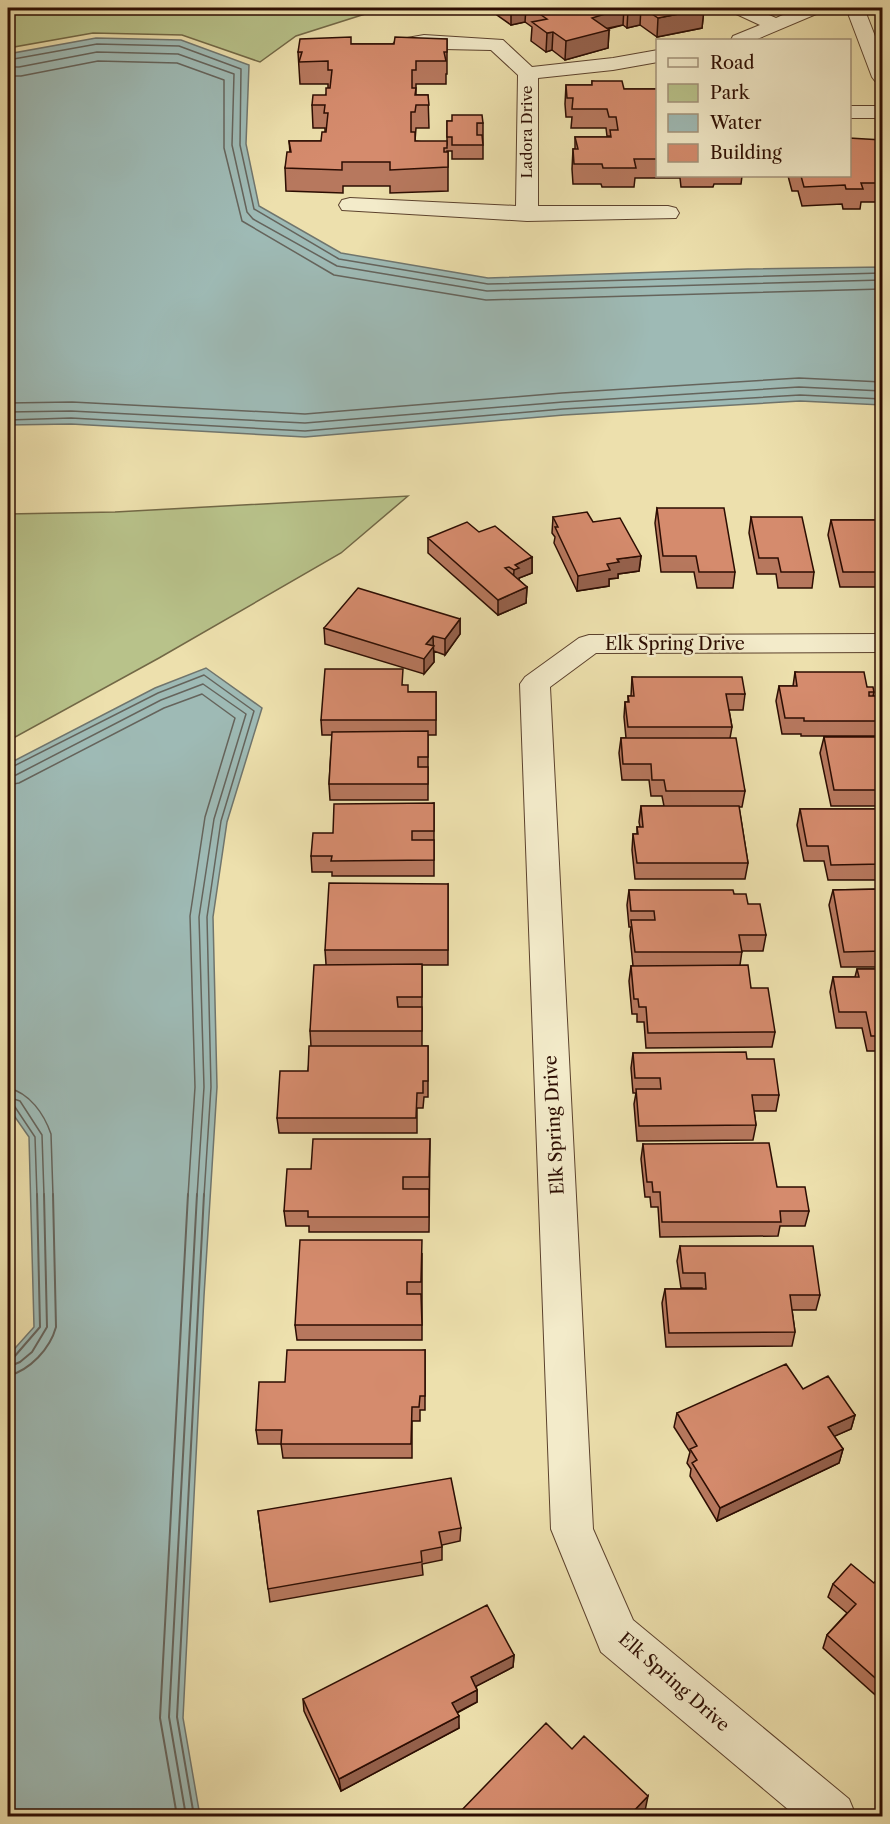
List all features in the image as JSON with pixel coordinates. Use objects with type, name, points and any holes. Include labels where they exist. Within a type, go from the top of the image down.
[{"type":"street","points":[[739,8],[776,25]]},
{"type":"street","points":[[742,39],[814,8]]},
{"type":"street","points":[[855,8],[882,75]]},
{"type":"street","points":[[380,48],[424,41],[496,44],[528,73]]},
{"type":"street","name":"Ladora Drive","points":[[527,214],[528,73],[613,64],[656,56]]},
{"type":"street","points":[[851,112],[882,112]]},
{"type":"street","points":[[350,205],[527,214],[668,213]]},
{"type":"street","name":"Elk Spring Drive","points":[[832,1816],[617,1636],[572,1529],[535,684],[589,644],[882,644]]},
{"type":"green space","points":[[8,8],[384,8],[296,36],[260,62],[182,35],[93,33],[8,48]]},
{"type":"green space","points":[[408,496],[341,553],[159,658],[8,741],[8,514],[115,512]]},
{"type":"water","points":[[96,38],[181,40],[249,65],[246,144],[259,206],[341,253],[488,278],[882,267],[882,405],[800,401],[564,415],[305,437],[71,424],[8,425],[8,54]]},
{"type":"water","points":[[206,668],[262,708],[227,822],[213,917],[217,1087],[183,1718],[200,1816],[8,1816],[8,1356],[34,1327],[29,1137],[8,1107],[8,764],[155,688]]},
{"type":"building","points":[[531,8],[621,8],[602,12],[605,14],[592,18],[609,30],[566,41],[553,32],[547,33],[532,22],[547,19]]},
{"type":"building","points":[[643,8],[701,8],[704,9],[658,18]]},
{"type":"building","points":[[351,37],[351,44],[394,44],[395,37],[447,39],[447,52],[444,52],[446,61],[416,61],[416,70],[412,70],[412,88],[416,88],[415,95],[428,95],[429,105],[416,105],[415,112],[411,112],[411,132],[415,132],[415,141],[447,141],[447,148],[444,148],[444,152],[448,152],[448,167],[390,170],[390,162],[342,162],[342,170],[285,168],[287,152],[291,152],[289,141],[321,141],[322,132],[326,132],[328,113],[324,113],[325,105],[312,105],[313,95],[326,95],[326,88],[330,88],[332,70],[328,70],[328,61],[299,62],[302,52],[298,52],[300,39]]},
{"type":"building","points":[[592,81],[622,81],[624,89],[656,89],[656,159],[634,159],[636,168],[603,168],[602,164],[574,164],[573,149],[578,149],[575,137],[611,137],[610,130],[618,130],[616,117],[609,117],[607,109],[572,109],[573,98],[567,98],[566,85],[592,85]]},
{"type":"building","points":[[452,115],[482,115],[483,123],[477,123],[477,135],[482,135],[483,145],[452,145],[452,137],[447,137],[447,121],[452,121]]},
{"type":"building","points":[[851,138],[882,140],[882,183],[861,183],[863,189],[846,189],[845,185],[804,187],[801,177],[851,177]]},
{"type":"building","points":[[657,508],[724,508],[735,572],[699,572],[696,556],[663,556]]},
{"type":"building","points":[[587,512],[593,522],[620,518],[641,556],[617,559],[619,562],[607,564],[610,570],[578,576],[555,527],[558,527],[553,517]]},
{"type":"building","points":[[751,517],[802,517],[814,572],[781,572],[778,558],[759,558]]},
{"type":"building","points":[[831,520],[882,520],[882,572],[843,572]]},
{"type":"building","points":[[467,522],[479,532],[495,526],[532,557],[515,565],[519,568],[514,570],[509,567],[505,568],[527,587],[498,600],[428,538]]},
{"type":"building","points":[[358,588],[460,619],[445,639],[433,636],[426,644],[434,646],[424,659],[324,628]]},
{"type":"building","points":[[325,669],[403,669],[402,685],[408,685],[408,692],[436,692],[436,720],[321,720]]},
{"type":"building","points":[[795,672],[864,672],[867,687],[873,687],[874,692],[869,692],[869,696],[882,696],[882,721],[804,721],[804,718],[785,718],[779,686],[797,686]]},
{"type":"building","points":[[632,677],[742,677],[745,694],[726,694],[732,727],[628,727],[625,702],[629,702],[628,696],[634,696]]},
{"type":"building","points":[[428,731],[428,757],[418,757],[418,767],[428,767],[428,784],[329,784],[332,732]]},
{"type":"building","points":[[824,737],[882,737],[882,790],[834,790]]},
{"type":"building","points":[[621,738],[736,738],[745,791],[666,791],[664,780],[652,780],[651,764],[623,764]]},
{"type":"building","points":[[434,803],[434,831],[412,831],[412,840],[434,840],[434,860],[331,861],[332,856],[311,856],[313,833],[333,833],[334,804]]},
{"type":"building","points":[[641,806],[739,806],[748,863],[637,863],[633,834],[638,834],[637,827],[643,827]]},
{"type":"building","points":[[800,809],[882,809],[882,864],[831,865],[828,846],[807,846]]},
{"type":"building","points":[[329,883],[448,884],[448,950],[325,950]]},
{"type":"building","points":[[882,889],[882,951],[844,952],[833,890]]},
{"type":"building","points":[[629,890],[733,890],[734,894],[746,894],[748,904],[760,904],[766,935],[739,935],[742,952],[635,952],[631,920],[655,920],[654,911],[631,911]]},
{"type":"building","points":[[422,964],[422,997],[397,997],[398,1007],[422,1007],[422,1031],[310,1031],[314,965]]},
{"type":"building","points":[[748,965],[751,988],[768,988],[775,1032],[648,1033],[646,1007],[639,1007],[638,999],[634,999],[631,966]]},
{"type":"building","points":[[857,969],[882,969],[882,1036],[871,1036],[866,1012],[839,1012],[833,977],[859,977]]},
{"type":"building","points":[[309,1046],[428,1046],[428,1081],[423,1081],[423,1093],[417,1093],[416,1118],[277,1118],[280,1071],[308,1071]]},
{"type":"building","points":[[746,1052],[747,1059],[774,1059],[779,1095],[752,1095],[756,1125],[639,1126],[636,1089],[661,1089],[660,1078],[635,1078],[633,1053]]},
{"type":"building","points":[[313,1139],[430,1139],[429,1177],[403,1177],[403,1189],[429,1189],[429,1217],[308,1217],[308,1211],[284,1211],[287,1169],[311,1169]]},
{"type":"building","points":[[769,1143],[777,1187],[805,1187],[809,1211],[780,1211],[781,1222],[662,1222],[660,1192],[653,1192],[652,1182],[647,1182],[643,1144]]},
{"type":"building","points":[[300,1240],[422,1240],[421,1282],[407,1282],[407,1294],[421,1294],[422,1325],[295,1325]]},
{"type":"building","points":[[680,1246],[813,1246],[820,1295],[790,1295],[795,1332],[669,1333],[665,1289],[706,1289],[705,1273],[683,1273]]},
{"type":"building","points":[[287,1350],[425,1350],[425,1396],[420,1396],[419,1407],[412,1407],[411,1444],[281,1444],[282,1430],[256,1430],[259,1382],[285,1382]]},
{"type":"building","points":[[786,1364],[803,1389],[828,1376],[855,1415],[828,1427],[843,1449],[720,1508],[692,1463],[697,1460],[690,1449],[697,1446],[677,1413]]},
{"type":"building","points":[[451,1478],[461,1528],[439,1532],[442,1547],[421,1551],[422,1562],[268,1589],[258,1511]]},
{"type":"building","points":[[851,1564],[874,1583],[882,1574],[882,1684],[827,1635],[856,1604],[833,1584]]},
{"type":"building","points":[[487,1605],[514,1655],[471,1677],[477,1690],[452,1703],[459,1716],[339,1779],[303,1699]]},
{"type":"building","points":[[546,1723],[572,1749],[584,1736],[648,1796],[629,1816],[456,1816]]}]
